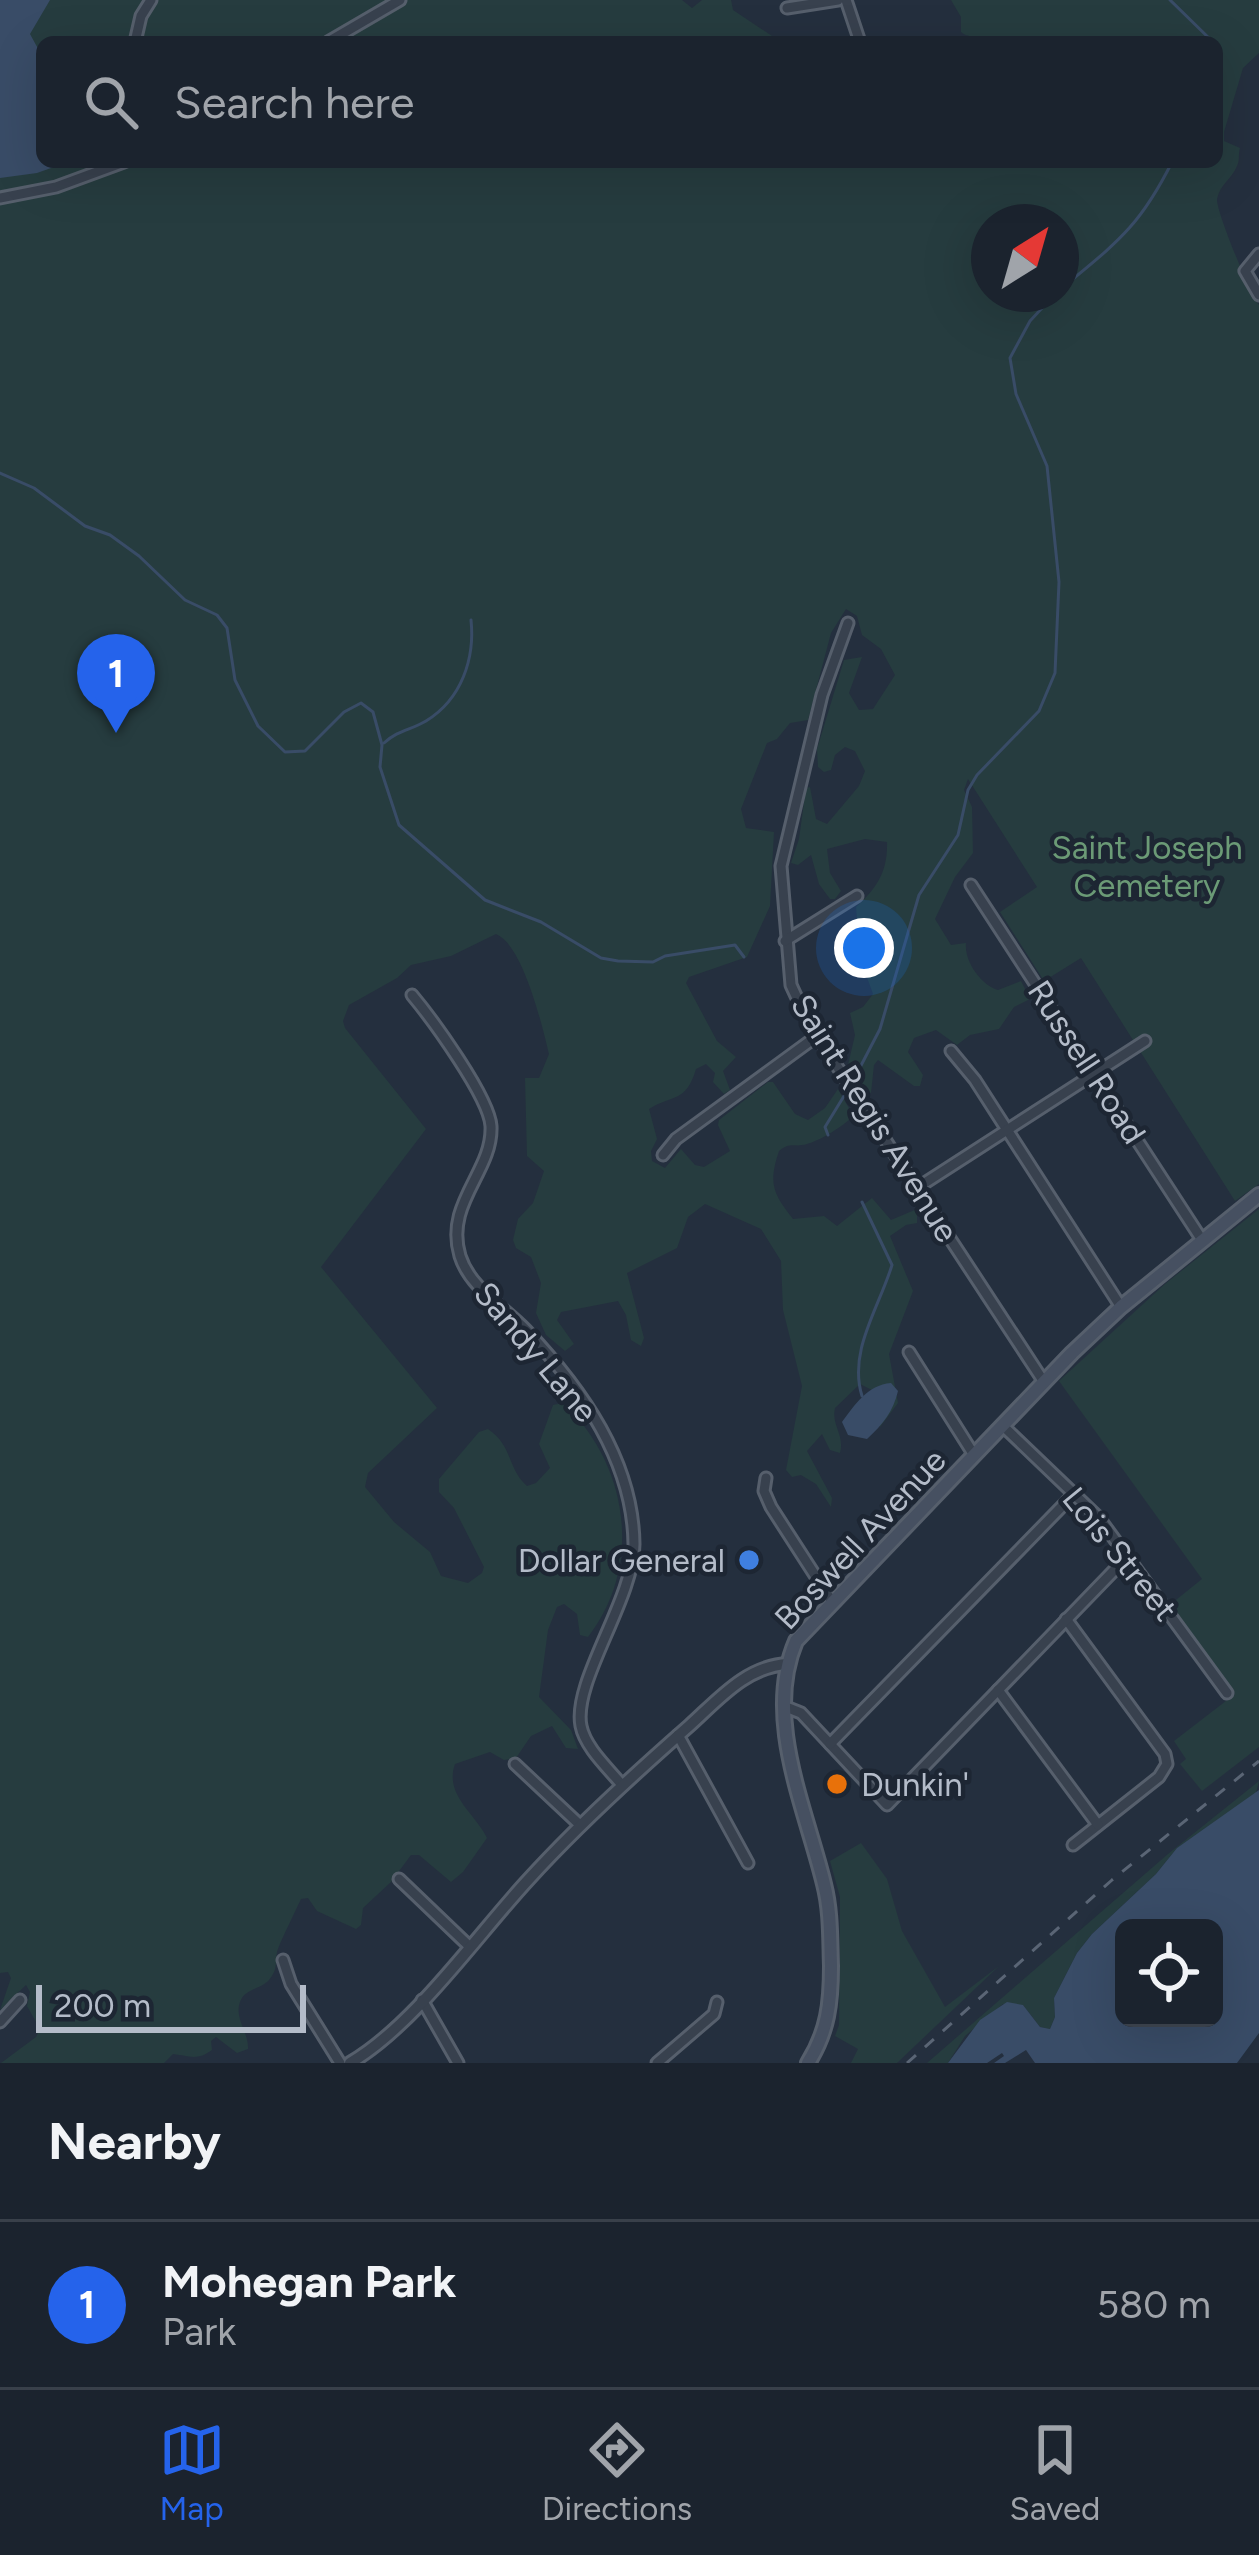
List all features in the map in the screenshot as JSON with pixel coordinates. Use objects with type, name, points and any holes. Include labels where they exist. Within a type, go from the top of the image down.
[{"type":"main road","name":"Boswell Avenue","points":[[788,1664],[798,1637],[831,1600],[1044,1382],[1121,1307],[1259,1195]]},
{"type":"main road","points":[[788,1664],[786,1707],[795,1782],[823,1879],[829,1919],[830,2012],[808,2063]]},
{"type":"street","points":[[136,36],[141,16],[152,0]]},
{"type":"street","points":[[338,36],[400,0]]},
{"type":"street","points":[[788,8],[842,0],[857,36]]},
{"type":"street","points":[[0,198],[56,187],[108,168]]},
{"type":"street","points":[[1259,254],[1245,271],[1259,295]]},
{"type":"street","name":"Saint Regis Avenue","points":[[848,623],[822,695],[784,846],[780,896],[793,992],[817,1036],[1044,1382]]},
{"type":"street","name":"Russell Road","points":[[971,885],[1202,1240]]},
{"type":"street","points":[[785,941],[857,896]]},
{"type":"street","name":"Sandy Lane","points":[[412,995],[483,1100],[490,1126],[486,1155],[460,1203],[460,1258],[582,1401],[611,1443],[630,1492],[634,1549],[625,1596],[601,1647],[580,1722],[585,1737],[622,1785]]},
{"type":"street","points":[[663,1155],[676,1139],[817,1036]]},
{"type":"street","points":[[917,1188],[1145,1041]]},
{"type":"street","points":[[952,1051],[1121,1307]]},
{"type":"street","points":[[908,1352],[974,1454]]},
{"type":"street","name":"Lois Street","points":[[1002,1425],[1075,1492],[1227,1693]]},
{"type":"street","points":[[766,1478],[764,1490],[771,1507],[831,1600]]},
{"type":"street","points":[[830,1744],[1075,1492]]},
{"type":"street","points":[[786,1707],[802,1713],[887,1805],[1127,1557]]},
{"type":"street","points":[[1066,1619],[1166,1754],[1167,1764],[1159,1777],[1072,1845]]},
{"type":"street","name":"Boswell Avenue","points":[[350,2063],[379,2043],[622,1785],[740,1681],[764,1668],[788,1664]]},
{"type":"street","points":[[998,1690],[1098,1825]]},
{"type":"street","points":[[678,1735],[748,1863]]},
{"type":"street","points":[[515,1764],[580,1825]]},
{"type":"street","points":[[399,1879],[470,1946]]},
{"type":"street","points":[[283,1960],[292,1984],[340,2063]]},
{"type":"street","points":[[422,1999],[458,2063]]},
{"type":"street","points":[[0,2022],[20,2000]]},
{"type":"street","points":[[657,2063],[714,2014],[717,2002]]},
{"type":"green space","name":"Saint Joseph Cemetery","points":[[0,0],[682,0],[692,8],[702,0],[731,0],[733,10],[772,36],[36,36],[36,168],[1223,168],[1223,36],[970,36],[961,32],[961,17],[951,0],[1259,0],[1259,53],[1243,68],[1224,132],[1224,141],[1240,148],[1238,162],[1217,199],[1234,252],[1259,305],[1259,1184],[1235,1201],[1081,958],[1044,981],[1000,912],[1037,887],[968,779],[964,790],[972,807],[973,853],[955,877],[935,919],[951,945],[966,943],[980,978],[998,990],[1021,981],[1030,999],[1014,1007],[999,1029],[970,1035],[957,1045],[936,1030],[914,1038],[908,1052],[923,1075],[920,1086],[878,1060],[871,1093],[863,1090],[848,1065],[855,1035],[850,1013],[863,1007],[873,994],[862,959],[869,936],[857,921],[856,907],[879,879],[887,842],[865,839],[827,849],[830,873],[841,891],[835,899],[819,884],[811,855],[798,865],[791,863],[806,788],[810,787],[816,819],[827,824],[859,786],[865,771],[855,751],[845,747],[835,755],[831,770],[818,767],[817,749],[844,660],[862,657],[849,693],[859,710],[873,709],[895,675],[881,649],[862,635],[857,616],[846,609],[831,633],[808,720],[790,723],[767,743],[741,809],[746,828],[774,832],[770,906],[747,957],[689,977],[686,983],[717,1041],[736,1057],[723,1071],[730,1090],[724,1094],[706,1064],[696,1069],[683,1093],[649,1109],[657,1139],[651,1151],[652,1161],[665,1168],[681,1149],[695,1165],[704,1167],[730,1151],[719,1120],[768,1082],[773,1082],[795,1114],[808,1120],[825,1108],[838,1089],[850,1119],[817,1140],[779,1151],[774,1188],[793,1219],[824,1216],[837,1226],[872,1198],[891,1220],[917,1209],[917,1223],[890,1236],[913,1291],[889,1354],[898,1403],[880,1427],[872,1390],[860,1384],[835,1408],[840,1453],[830,1450],[822,1434],[807,1451],[832,1498],[831,1507],[816,1484],[801,1475],[792,1477],[786,1470],[802,1386],[783,1310],[781,1261],[761,1229],[705,1204],[688,1217],[677,1248],[627,1273],[644,1338],[641,1346],[631,1340],[618,1301],[561,1312],[557,1320],[574,1344],[565,1351],[546,1335],[536,1313],[541,1283],[531,1257],[516,1248],[513,1240],[518,1219],[533,1203],[544,1171],[527,1156],[525,1078],[539,1078],[549,1054],[515,953],[496,934],[451,956],[411,965],[349,1005],[345,1028],[426,1129],[321,1267],[437,1408],[368,1473],[365,1487],[394,1522],[430,1552],[441,1576],[468,1583],[484,1567],[454,1508],[439,1492],[439,1479],[479,1432],[488,1429],[502,1443],[527,1486],[536,1483],[550,1468],[539,1444],[553,1405],[563,1403],[585,1427],[614,1484],[621,1516],[617,1578],[606,1609],[588,1637],[580,1635],[577,1614],[564,1604],[557,1607],[548,1630],[539,1697],[571,1730],[578,1749],[566,1748],[552,1726],[531,1736],[516,1758],[504,1760],[490,1752],[455,1764],[457,1794],[487,1838],[451,1882],[419,1855],[411,1855],[363,1908],[356,1929],[317,1911],[308,1898],[301,1899],[279,1947],[272,1976],[240,2002],[248,2049],[237,2053],[216,2037],[207,2053],[173,2054],[164,2063],[1,2063],[40,2029],[27,2006],[30,1992],[26,1985],[0,2010],[11,1978],[8,1972],[0,1973]]},
{"type":"green space","points":[[1259,1209],[1259,1747],[1202,1791],[1180,1764],[1186,1759],[1174,1741],[1235,1694],[1171,1604],[1202,1579],[1059,1381],[1165,1284]]},
{"type":"green space","points":[[1259,1781],[1256,1793],[1177,1848],[1092,1934],[1054,1998],[1050,2029],[1040,2027],[1023,2005],[1003,2004],[965,2036],[948,2063],[927,2063],[1168,1854]]},
{"type":"green space","points":[[861,1843],[887,1879],[902,1931],[945,2007],[999,1966],[897,2063],[851,2063],[858,2049],[835,2036],[839,2025],[840,1897],[830,1861]]},
{"type":"water","points":[[0,0],[50,0],[30,34],[36,45],[36,168],[51,168],[0,178]]},
{"type":"water","points":[[891,1383],[898,1391],[883,1423],[867,1439],[848,1435],[842,1422],[857,1403],[868,1392]]},
{"type":"water","points":[[1259,1790],[1259,2033],[1237,2063],[1035,2063],[1026,2050],[1005,2063],[994,2063],[1002,2053],[987,2063],[948,2063],[980,2020],[1007,2002],[1023,2005],[1040,2027],[1050,2029],[1054,1998],[1077,1953],[1177,1848]]},
{"type":"waterway","points":[[1170,0],[1207,36]]},
{"type":"waterway","points":[[1079,274],[1125,233],[1168,168]]},
{"type":"waterway","points":[[855,1077],[880,1029],[919,895],[958,835],[968,790],[1039,711],[1055,673],[1059,582],[1047,466],[1016,394],[1010,358],[1038,312]]},
{"type":"waterway","points":[[0,473],[34,488],[85,526],[110,535],[185,600],[217,615],[227,628],[235,680],[258,726],[285,752],[305,751],[344,712],[361,703],[373,712],[382,745],[380,767],[399,825],[485,900],[541,922],[601,958],[653,962],[735,945],[744,957]]},
{"type":"waterway","points":[[384,743],[426,721],[449,701],[468,663],[471,620]]},
{"type":"waterway","points":[[828,1135],[825,1127],[844,1096]]},
{"type":"waterway","points":[[862,1202],[892,1265],[862,1346],[862,1396]]},
{"type":"railway","points":[[907,2063],[1112,1880],[1259,1761]]},
{"type":"place","name":"Mohegan Park","points":[[116,733]]},
{"type":"place","name":"Dollar General","points":[[749,1560]]},
{"type":"place","name":"Dunkin'","points":[[837,1784]]}]
